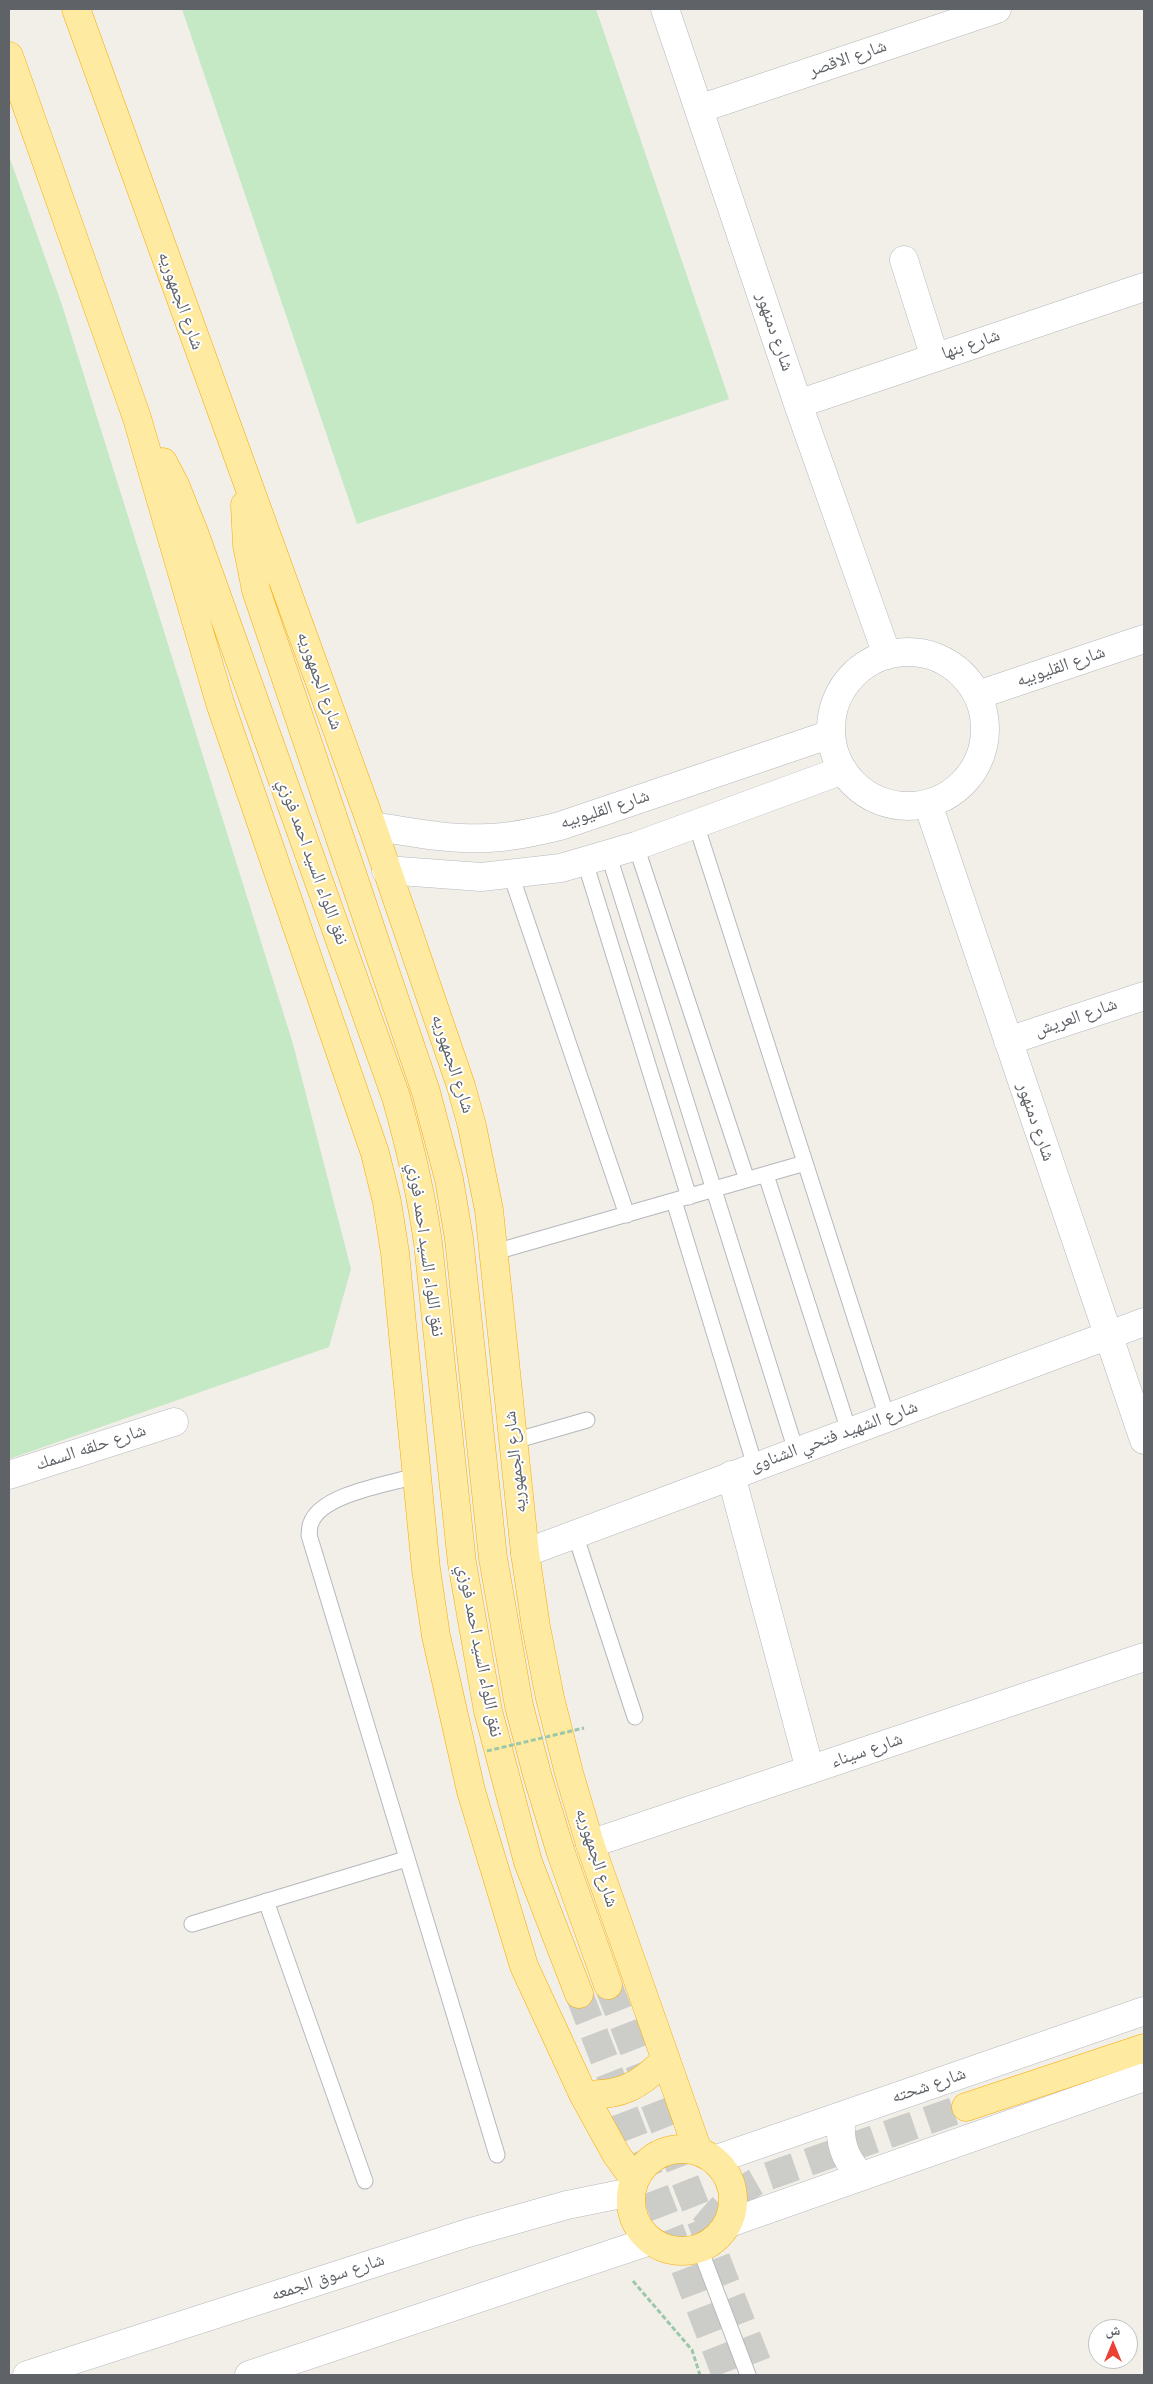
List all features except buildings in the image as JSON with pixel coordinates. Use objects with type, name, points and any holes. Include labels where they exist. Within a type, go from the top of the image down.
[{"type":"highway","name":"شارع الجمهوريه","points":[[76,9],[372,826],[461,1086],[482,1168],[495,1252],[525,1553],[536,1627],[550,1698],[590,1844],[665,2060],[706,2155]]},
{"type":"highway","points":[[9,56],[137,418],[220,702],[375,1153],[387,1202],[395,1253],[416,1476],[426,1569],[436,1636],[471,1791],[524,1966],[583,2094],[633,2186]]},
{"type":"highway","name":"نفق اللواء السيد احمد فوزي","points":[[137,418],[167,470],[186,510],[392,1088],[409,1146],[421,1190],[462,1562],[488,1711],[528,1862],[579,1994]]},
{"type":"highway","name":"نفق اللواء السيد احمد فوزي","points":[[244,477],[247,545],[256,590],[426,1092],[447,1171],[459,1239],[493,1558],[504,1630],[519,1706],[538,1778],[561,1853],[608,1985]]},
{"type":"highway","points":[[966,2107],[1144,2048]]},
{"type":"highway","points":[[583,2094],[602,2096],[630,2088],[643,2080],[665,2060]]},
{"type":"highway","points":[[672,2150],[706,2155],[723,2168],[733,2189],[733,2212],[729,2223],[717,2238],[700,2249],[688,2252],[674,2251],[661,2247],[643,2234],[633,2216],[633,2186],[642,2169],[661,2154],[672,2150]]},
{"type":"street","name":"شارع دمنهور","points":[[665,9],[798,404],[886,655]]},
{"type":"street","name":"شارع الاقصر","points":[[699,109],[997,9]]},
{"type":"street","points":[[904,260],[935,358]]},
{"type":"street","name":"شارع بنها","points":[[798,404],[1144,287]]},
{"type":"street","name":"شارع القليوبيه","points":[[978,695],[1144,639]]},
{"type":"street","points":[[908,652],[930,654],[943,660],[966,677],[978,695],[985,714],[986,733],[983,752],[975,770],[962,785],[946,797],[928,804],[908,806],[889,804],[871,797],[855,785],[843,770],[834,753],[830,734],[832,713],[839,693],[851,677],[867,663],[886,655],[908,652]]},
{"type":"street","name":"شارع القليوبيه","points":[[372,826],[451,838],[488,838],[524,835],[560,826],[830,734]]},
{"type":"street","points":[[386,870],[462,876],[511,875],[561,868],[636,846],[843,770]]},
{"type":"street","name":"شارع دمنهور","points":[[928,804],[1144,1440]]},
{"type":"street","name":"شارع العريش","points":[[1008,1041],[1144,996]]},
{"type":"street","name":"شارع الشهيد فتحي الشناوى","points":[[525,1553],[1107,1334],[1144,1322]]},
{"type":"street","name":"شارع حلقه السمك","points":[[9,1475],[174,1422]]},
{"type":"street","points":[[743,1471],[810,1770]]},
{"type":"street","name":"شارع سيناء","points":[[590,1844],[1144,1657]]},
{"type":"street","name":"شارع شحته","points":[[706,2155],[842,2116],[1144,2011]]},
{"type":"street","points":[[729,2223],[1144,2077]]},
{"type":"street","points":[[842,2116],[840,2135],[844,2154],[862,2176]]},
{"type":"street","name":"شارع سوق الجمعه","points":[[27,2375],[468,2233],[633,2186]]},
{"type":"street","points":[[249,2375],[650,2240]]},
{"type":"lane","points":[[696,824],[887,1417]]},
{"type":"lane","points":[[636,846],[747,1180]]},
{"type":"lane","points":[[597,859],[714,1189],[796,1451]]},
{"type":"lane","points":[[597,859],[689,1197]]},
{"type":"lane","points":[[511,875],[627,1215]]},
{"type":"lane","points":[[495,1252],[805,1163]]},
{"type":"lane","points":[[766,1174],[849,1431]]},
{"type":"lane","points":[[674,1201],[743,1471]]},
{"type":"lane","points":[[514,1441],[587,1420]]},
{"type":"lane","points":[[416,1476],[334,1500],[320,1510],[311,1522],[309,1535],[497,2155]]},
{"type":"lane","points":[[575,1534],[635,1717]]},
{"type":"lane","points":[[192,1924],[406,1859]]},
{"type":"lane","points":[[266,1901],[365,2181]]},
{"type":"lane","points":[[700,2249],[748,2375]]},
{"type":"path","points":[[487,1751],[584,1728]]},
{"type":"path","points":[[609,2253],[692,2350],[700,2375]]},
{"type":"green space","points":[[182,9],[596,9],[729,399],[357,524]]},
{"type":"green space","points":[[9,156],[61,302],[293,1044],[351,1269],[329,1347],[9,1459]]},
{"type":"tunnel","points":[[608,1985],[762,2375]]},
{"type":"tunnel","points":[[579,1994],[726,2375]]},
{"type":"tunnel","points":[[704,2228],[730,2200],[763,2178],[966,2107]]}]
